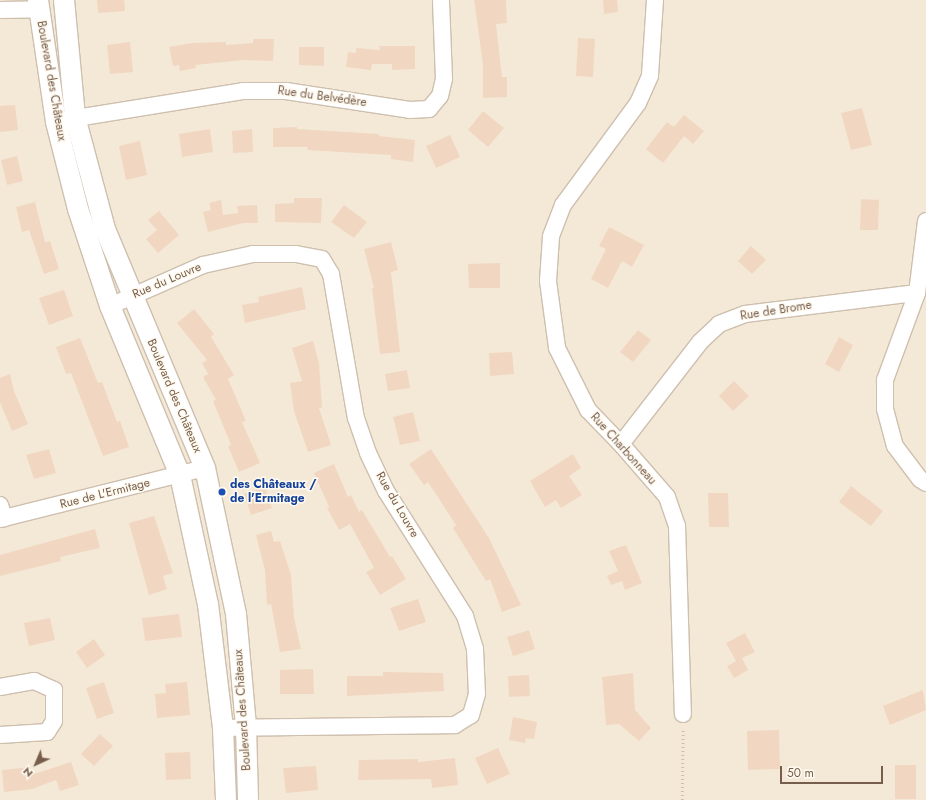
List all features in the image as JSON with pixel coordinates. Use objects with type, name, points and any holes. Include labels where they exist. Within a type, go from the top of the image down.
[{"type":"street","name":"Boulevard des Châteaux","points":[[64,0],[75,117],[105,229],[204,468],[236,614],[246,727],[248,800]]},
{"type":"street","name":"Rue du Belvédère","points":[[56,122],[75,117],[244,91],[286,91],[410,110],[429,109],[440,96],[444,79],[441,0]]},
{"type":"street","name":"Rue Charbonneau","points":[[655,0],[650,76],[638,103],[563,205],[551,237],[548,281],[557,348],[588,410],[621,444],[667,497],[677,526],[683,714]]},
{"type":"street","name":"Boulevard des Châteaux","points":[[0,10],[39,4],[56,122],[78,209],[110,306],[180,475],[208,604],[223,728],[226,800]]},
{"type":"street","points":[[926,221],[916,293],[885,380],[885,409],[895,446],[920,479],[926,483]]},
{"type":"street","name":"Rue du Louvre","points":[[110,306],[203,265],[253,254],[296,254],[322,259],[331,274],[356,418],[368,453],[386,491],[465,616],[475,649],[477,694],[471,715],[455,725],[223,728]]},
{"type":"street","name":"Rue de Brome","points":[[621,444],[700,342],[719,324],[745,314],[916,293]]},
{"type":"street","name":"Rue de L'Ermitage","points":[[1,514],[180,475],[204,468]]},
{"type":"street","points":[[0,687],[34,681],[54,690],[54,722],[47,732],[0,734]]},
{"type":"path","points":[[682,800],[683,714]]},
{"type":"shaded area","points":[[0,0],[926,0],[926,800],[0,800]]},
{"type":"building","points":[[97,0],[124,0],[125,11],[98,13]]},
{"type":"building","points":[[474,0],[506,0],[507,23],[496,24],[502,77],[507,77],[507,97],[483,98],[483,64]]},
{"type":"building","points":[[603,0],[617,0],[618,12],[604,14]]},
{"type":"building","points":[[578,38],[595,39],[593,77],[576,76]]},
{"type":"building","points":[[253,39],[274,39],[273,61],[243,60],[195,65],[196,68],[180,71],[179,65],[173,66],[169,47],[192,43],[226,42],[226,45],[253,43]]},
{"type":"building","points":[[130,42],[133,72],[110,74],[107,45]]},
{"type":"building","points":[[379,46],[415,46],[415,69],[392,70],[392,64],[372,64],[371,70],[346,67],[348,52],[356,53],[356,48],[380,50]]},
{"type":"building","points":[[299,47],[324,47],[324,66],[299,65]]},
{"type":"building","points":[[15,105],[18,130],[0,132],[0,106]]},
{"type":"building","points":[[862,108],[872,145],[851,150],[841,113]]},
{"type":"building","points":[[483,111],[504,128],[488,147],[468,130]]},
{"type":"building","points":[[684,115],[704,131],[693,144],[684,136],[663,163],[646,149],[667,122],[674,127]]},
{"type":"building","points":[[297,127],[297,129],[379,134],[379,136],[415,140],[413,162],[391,159],[391,155],[307,150],[308,147],[273,147],[273,128]]},
{"type":"building","points":[[210,129],[213,152],[182,157],[179,134]]},
{"type":"building","points":[[252,129],[253,152],[233,153],[232,131]]},
{"type":"building","points":[[450,135],[460,157],[436,168],[426,146]]},
{"type":"building","points":[[140,141],[147,175],[126,180],[119,146]]},
{"type":"building","points":[[17,156],[23,181],[7,185],[1,160]]},
{"type":"building","points":[[294,198],[322,198],[321,223],[275,222],[275,204],[294,203]]},
{"type":"building","points":[[861,199],[879,200],[878,230],[860,230]]},
{"type":"building","points":[[221,200],[223,215],[238,213],[237,206],[257,205],[258,223],[243,223],[208,232],[203,212],[211,210],[209,203]]},
{"type":"building","points":[[35,202],[45,242],[50,241],[59,269],[44,274],[29,230],[22,232],[16,207]]},
{"type":"building","points":[[344,205],[367,222],[354,238],[331,222]]},
{"type":"building","points":[[159,211],[179,235],[158,253],[146,239],[157,230],[148,220]]},
{"type":"building","points":[[609,227],[644,245],[632,267],[622,261],[608,288],[591,279],[606,249],[599,246]]},
{"type":"building","points":[[391,242],[398,270],[391,272],[400,352],[380,354],[372,288],[374,288],[364,249]]},
{"type":"building","points":[[751,246],[766,260],[752,274],[738,261]]},
{"type":"building","points":[[500,263],[500,288],[469,288],[468,264]]},
{"type":"building","points":[[302,287],[306,309],[245,323],[242,305],[259,302],[258,297]]},
{"type":"building","points":[[64,290],[73,316],[49,325],[39,298]]},
{"type":"building","points":[[194,309],[214,334],[211,337],[234,375],[228,379],[246,421],[242,422],[260,463],[239,472],[228,446],[231,445],[213,401],[216,400],[203,377],[208,374],[202,363],[207,360],[177,323]]},
{"type":"building","points":[[638,330],[651,340],[633,362],[620,352]]},
{"type":"building","points":[[839,337],[853,345],[839,372],[825,364]]},
{"type":"building","points":[[80,338],[98,383],[102,382],[117,422],[120,421],[129,447],[103,456],[71,373],[66,374],[56,347]]},
{"type":"building","points":[[313,341],[319,363],[322,408],[319,408],[331,445],[308,452],[294,411],[290,383],[302,381],[292,348]]},
{"type":"building","points":[[512,352],[514,374],[490,376],[489,353]]},
{"type":"building","points":[[407,370],[410,388],[388,391],[385,374]]},
{"type":"building","points":[[10,374],[14,391],[28,424],[12,431],[0,402],[0,378]]},
{"type":"building","points":[[734,381],[749,396],[733,411],[719,396]]},
{"type":"building","points":[[413,412],[420,441],[400,445],[393,417]]},
{"type":"building","points":[[49,449],[56,473],[34,479],[26,455]]},
{"type":"building","points":[[431,449],[489,538],[521,605],[502,612],[490,579],[486,581],[453,528],[456,525],[428,482],[424,485],[409,464]]},
{"type":"building","points":[[573,454],[581,468],[569,476],[582,495],[561,508],[556,500],[545,507],[530,481]]},
{"type":"building","points":[[334,464],[348,497],[351,495],[359,512],[362,510],[390,557],[392,556],[406,579],[380,595],[366,572],[374,568],[350,524],[339,530],[327,508],[329,507],[314,473]]},
{"type":"building","points":[[851,486],[883,511],[871,526],[839,502]]},
{"type":"building","points":[[265,487],[272,508],[251,515],[244,494]]},
{"type":"building","points":[[708,493],[728,493],[729,527],[709,527]]},
{"type":"building","points":[[154,516],[173,573],[163,576],[167,589],[149,595],[129,523]]},
{"type":"building","points":[[95,529],[100,548],[60,557],[61,561],[0,576],[0,555]]},
{"type":"building","points":[[271,531],[274,542],[280,541],[291,575],[294,618],[301,649],[280,652],[271,604],[267,605],[265,570],[256,535]]},
{"type":"building","points":[[626,545],[642,583],[625,590],[622,581],[611,585],[607,576],[618,571],[609,551]]},
{"type":"building","points":[[418,599],[426,622],[399,631],[390,608]]},
{"type":"building","points":[[179,614],[182,637],[145,641],[142,618]]},
{"type":"building","points":[[50,618],[55,640],[29,646],[24,623]]},
{"type":"building","points":[[529,630],[535,649],[513,656],[507,637]]},
{"type":"building","points":[[745,633],[755,652],[742,658],[748,670],[734,678],[727,666],[736,661],[726,643]]},
{"type":"building","points":[[94,639],[105,655],[87,668],[76,652]]},
{"type":"building","points":[[313,669],[314,694],[280,694],[280,670]]},
{"type":"building","points":[[383,672],[443,673],[444,691],[347,696],[347,676],[383,676]]},
{"type":"building","points":[[633,673],[635,710],[651,728],[639,741],[619,724],[606,725],[602,677]]},
{"type":"building","points":[[529,675],[530,696],[509,697],[508,676]]},
{"type":"building","points":[[104,682],[114,713],[97,719],[86,688]]},
{"type":"building","points":[[187,682],[190,715],[157,718],[155,694],[166,693],[165,684]]},
{"type":"building","points":[[923,690],[926,710],[890,725],[883,706]]},
{"type":"building","points":[[513,717],[537,722],[534,739],[526,738],[525,743],[509,740]]},
{"type":"building","points":[[779,730],[780,769],[748,770],[747,731]]},
{"type":"building","points":[[100,734],[113,746],[94,766],[81,754]]},
{"type":"building","points":[[498,748],[510,774],[487,784],[475,758]]},
{"type":"building","points":[[190,752],[191,779],[166,780],[165,753]]},
{"type":"building","points":[[455,758],[458,785],[432,788],[431,779],[358,780],[359,760],[418,759],[418,762]]},
{"type":"building","points":[[71,762],[79,785],[60,791],[56,780],[32,789],[4,792],[2,770],[30,767],[31,775]]},
{"type":"building","points":[[895,765],[916,765],[916,799],[895,799]]},
{"type":"building","points":[[316,766],[318,790],[286,793],[283,768]]},
{"type":"place","name":"des Châteaux / de l'Ermitage","points":[[222,492]]}]
